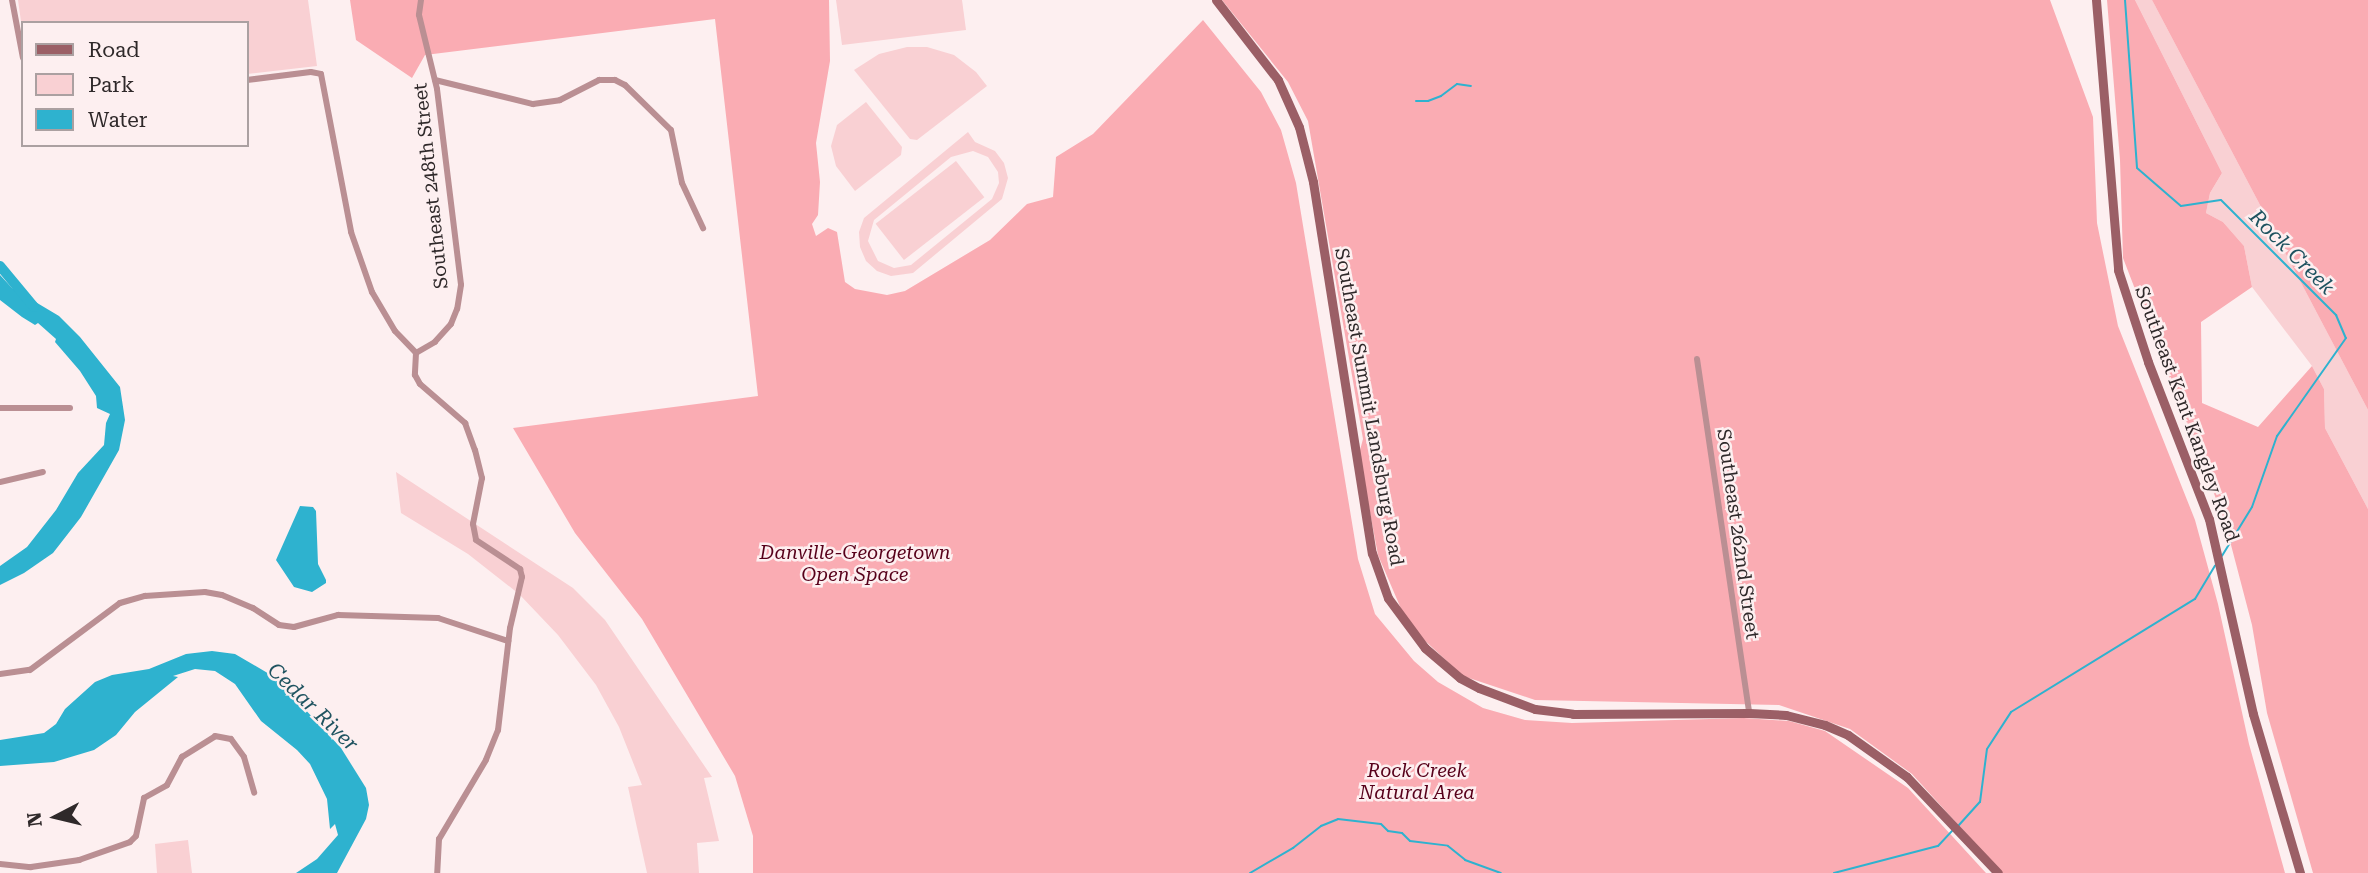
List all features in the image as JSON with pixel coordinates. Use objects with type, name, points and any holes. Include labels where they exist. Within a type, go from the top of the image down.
[{"type":"street","points":[[12,0],[21,47]]},
{"type":"street","name":"Southeast 248th Street","points":[[416,354],[435,342],[451,324],[461,285],[435,80],[419,15],[421,0]]},
{"type":"street","name":"Southeast Summit Landsburg Road","points":[[1216,0],[1279,80],[1299,127],[1317,210],[1372,553],[1388,598],[1410,631],[1460,678],[1495,696],[1535,709],[1573,713],[1749,713],[1795,717],[1848,735],[1907,777],[1998,873]]},
{"type":"street","name":"Southeast Kent Kangley Road","points":[[2096,0],[2118,270],[2144,351],[2209,519],[2253,714],[2300,873]]},
{"type":"street","points":[[248,80],[317,73],[321,75],[351,232],[372,292],[395,331],[416,354],[414,365],[420,384],[465,424],[480,463],[482,478],[473,524],[476,540],[520,569],[522,577],[508,641],[498,730],[486,760],[439,839],[437,873]]},
{"type":"street","points":[[435,80],[533,104],[560,100],[599,80],[615,80],[625,85],[671,130],[682,183],[703,228]]},
{"type":"street","name":"Southeast 262nd Street","points":[[1697,359],[1749,713]]},
{"type":"street","points":[[0,408],[70,408]]},
{"type":"street","points":[[0,482],[43,471]]},
{"type":"street","points":[[0,674],[30,670],[120,603],[145,596],[205,592],[222,595],[253,608],[279,625],[294,626],[338,615],[438,618],[508,641]]},
{"type":"street","points":[[0,864],[31,867],[79,860],[130,842],[136,836],[144,798],[167,785],[182,757],[215,736],[231,739],[244,757],[254,793]]},
{"type":"green space","points":[[18,0],[308,0],[317,66],[248,74],[248,21],[21,22]]},
{"type":"green space","points":[[350,0],[829,0],[830,61],[816,143],[820,182],[818,215],[812,224],[816,236],[828,228],[837,232],[845,282],[855,289],[887,295],[905,291],[990,240],[1027,204],[1053,197],[1056,157],[1093,134],[1203,20],[1261,92],[1281,130],[1296,183],[1358,559],[1375,614],[1414,661],[1438,682],[1483,708],[1525,720],[1572,723],[1744,718],[1789,721],[1825,731],[1908,788],[1986,873],[753,873],[753,836],[735,776],[642,619],[575,533],[513,428],[758,396],[715,19],[425,55],[412,78],[356,40]]},
{"type":"green space","points":[[836,0],[962,0],[966,30],[842,45]]},
{"type":"green space","points":[[1222,0],[2050,0],[2093,117],[2097,223],[2118,326],[2195,520],[2218,604],[2249,744],[2285,873],[2002,873],[1912,774],[1850,729],[1779,705],[1535,700],[1463,676],[1408,625],[1378,555],[1359,454],[1363,439],[1308,121],[1288,82]]},
{"type":"green space","points":[[2107,0],[2135,0],[2222,173],[2210,193],[2206,213],[2223,222],[2244,246],[2252,287],[2201,322],[2202,403],[2258,427],[2312,366],[2324,389],[2325,428],[2368,509],[2368,873],[2313,873],[2267,713],[2252,625],[2225,522],[2123,258],[2120,160]]},
{"type":"green space","points":[[2135,0],[2152,0],[2368,410],[2368,509],[2325,428],[2324,389],[2312,366],[2252,287],[2244,246],[2223,222],[2206,213],[2210,193],[2222,173]]},
{"type":"green space","points":[[2152,0],[2368,0],[2368,410]]},
{"type":"green space","points":[[907,47],[927,47],[954,55],[976,72],[987,86],[917,140],[910,139],[854,70],[879,54]]},
{"type":"green space","points":[[866,102],[902,147],[901,155],[855,191],[836,166],[831,146],[837,125]]},
{"type":"green space","points":[[968,132],[975,142],[995,151],[1004,163],[1008,178],[1002,199],[913,273],[891,276],[877,271],[866,261],[860,247],[859,232],[864,218]],"holes":[[[973,151],[988,157],[998,172],[999,183],[992,199],[911,265],[894,268],[878,261],[868,241],[874,220],[951,157]]]},
{"type":"green space","points":[[956,161],[984,197],[904,260],[876,224]]},
{"type":"green space","points":[[396,472],[573,588],[605,620],[712,777],[704,778],[719,841],[697,843],[699,873],[647,873],[628,787],[642,785],[619,727],[596,685],[558,635],[519,594],[468,554],[401,513]]},
{"type":"green space","points":[[188,840],[192,873],[157,873],[155,844]]},
{"type":"water","points":[[0,275],[12,288],[59,316],[80,337],[120,387],[125,420],[119,450],[81,517],[53,553],[24,573],[0,585],[0,566],[27,547],[56,510],[78,473],[104,445],[106,423],[110,414],[97,408],[96,396],[80,371],[55,342],[56,339],[38,323],[35,325],[0,300]]},
{"type":"water","points":[[300,506],[313,507],[316,511],[318,564],[326,580],[326,583],[312,592],[294,587],[276,560]]},
{"type":"water","points":[[212,651],[235,654],[276,678],[341,748],[366,788],[369,805],[366,819],[337,873],[296,873],[317,859],[338,835],[335,824],[330,829],[327,799],[310,764],[261,721],[235,684],[215,671],[195,669],[173,676],[178,677],[135,712],[116,735],[94,750],[54,762],[0,766],[0,740],[44,733],[56,724],[65,709],[95,682],[112,675],[149,669],[186,654]]},
{"type":"waterway","name":"Rock Creek","points":[[2125,0],[2137,168],[2181,206],[2221,200],[2336,315],[2346,338],[2277,436],[2252,507],[2222,556]]},
{"type":"waterway","points":[[1416,101],[1428,101],[1441,96],[1457,84],[1471,86]]},
{"type":"waterway","name":"Cedar River","points":[[0,266],[34,307]]},
{"type":"waterway","name":"Rock Creek","points":[[1959,825],[1980,802],[1987,749],[2011,712],[2195,599],[2215,566]]},
{"type":"waterway","name":"Rock Creek","points":[[1250,873],[1293,848],[1321,826],[1338,819],[1381,824],[1388,831],[1402,833],[1410,841],[1448,846],[1465,860],[1501,873]]},
{"type":"waterway","name":"Rock Creek","points":[[1834,873],[1938,846],[1953,830]]},
{"type":"park label","name":"Danville-Georgetown Open Space","points":[[855,564]]},
{"type":"park label","name":"Rock Creek Natural Area","points":[[1417,782]]}]
